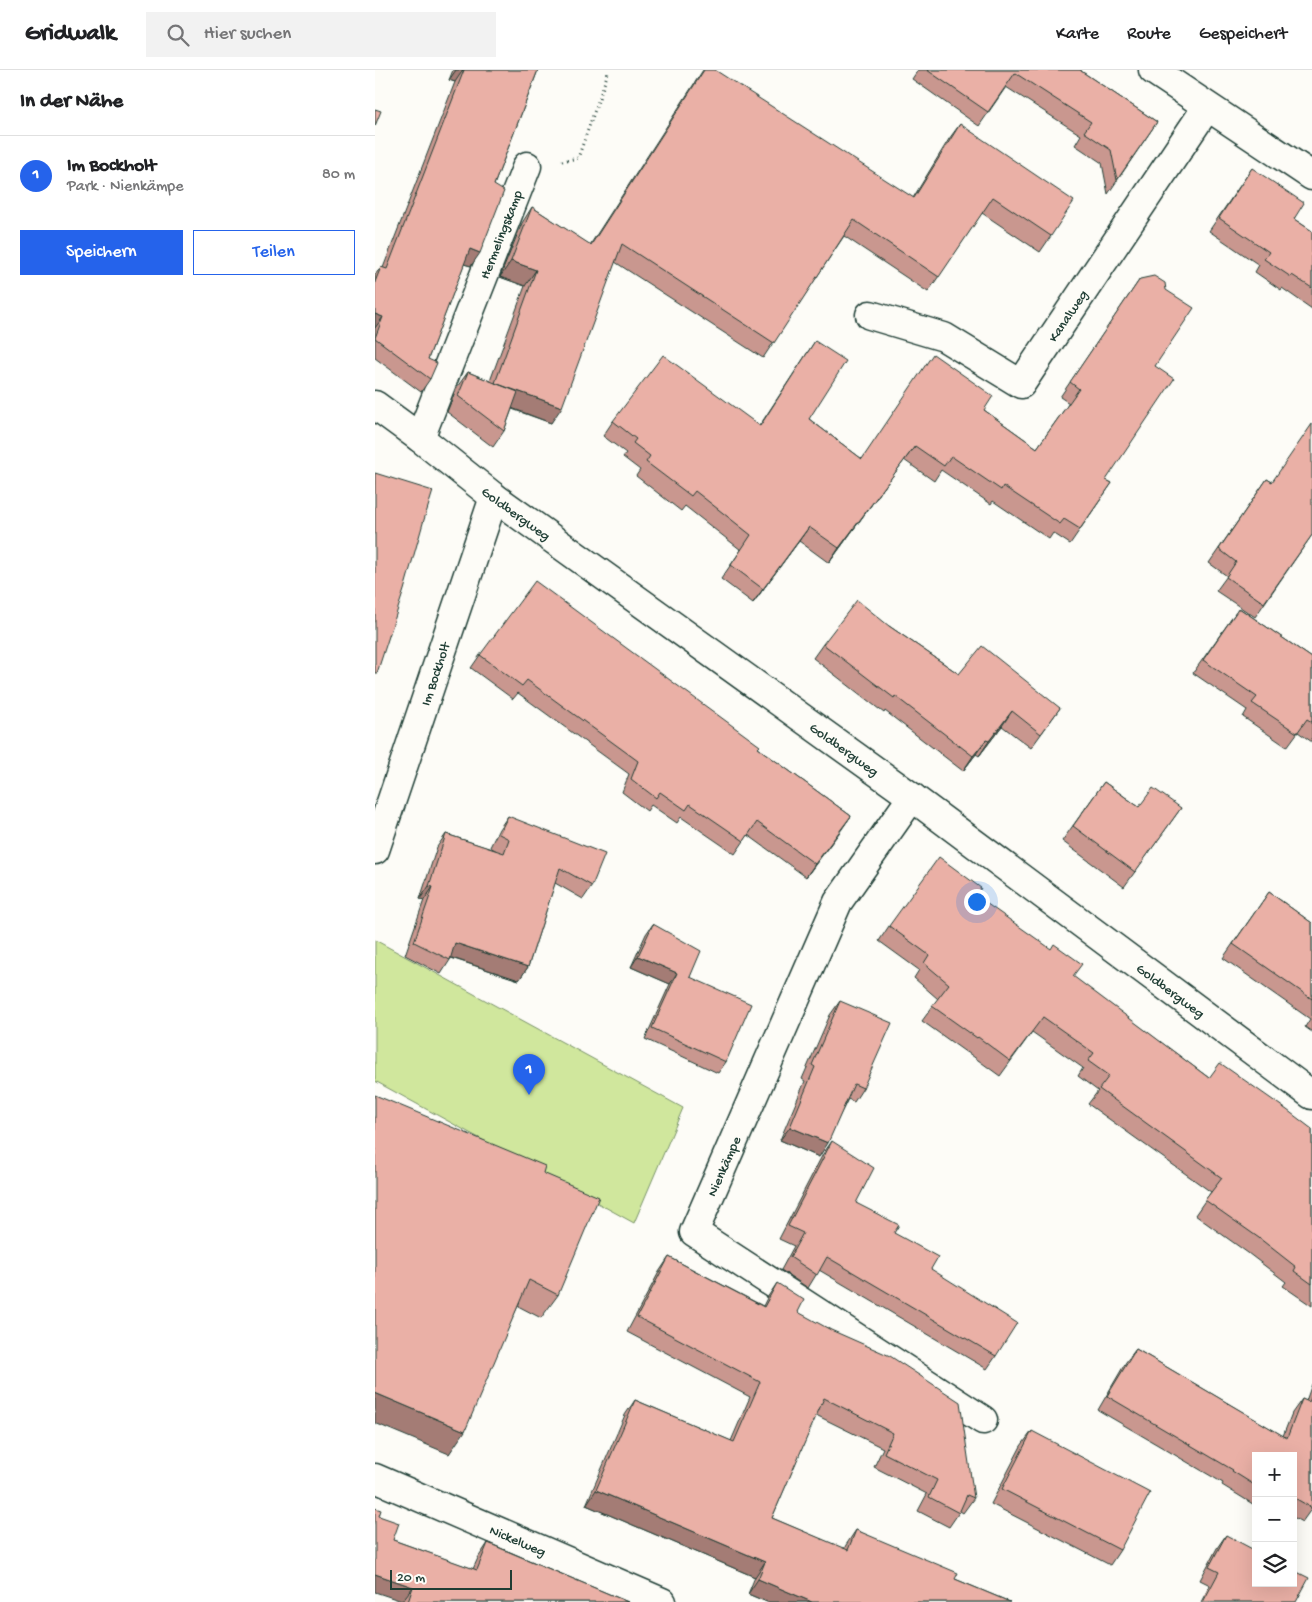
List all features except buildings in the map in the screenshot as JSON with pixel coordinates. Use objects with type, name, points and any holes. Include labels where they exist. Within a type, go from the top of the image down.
[{"type":"street","points":[[1153,70],[1312,176]]},
{"type":"street","name":"Kanalweg","points":[[870,315],[944,337],[1021,384],[1207,107]]},
{"type":"street","name":"Hermelingskamp","points":[[421,438],[527,166]]},
{"type":"street","name":"Goldbergweg","points":[[375,405],[421,438],[494,497],[912,797],[1312,1095]]},
{"type":"street","name":"Im Bockholt","points":[[375,850],[494,497]]},
{"type":"street","name":"Nienkämpe","points":[[912,797],[838,902],[694,1232],[983,1420]]},
{"type":"street","name":"Nickelweg","points":[[375,1478],[662,1602]]},
{"type":"path","points":[[527,166],[577,158],[609,70]]},
{"type":"green space","points":[[375,940],[683,1108],[634,1223],[375,1081]]},
{"type":"place","name":"Im Bockholt","points":[[529,1095]]}]
